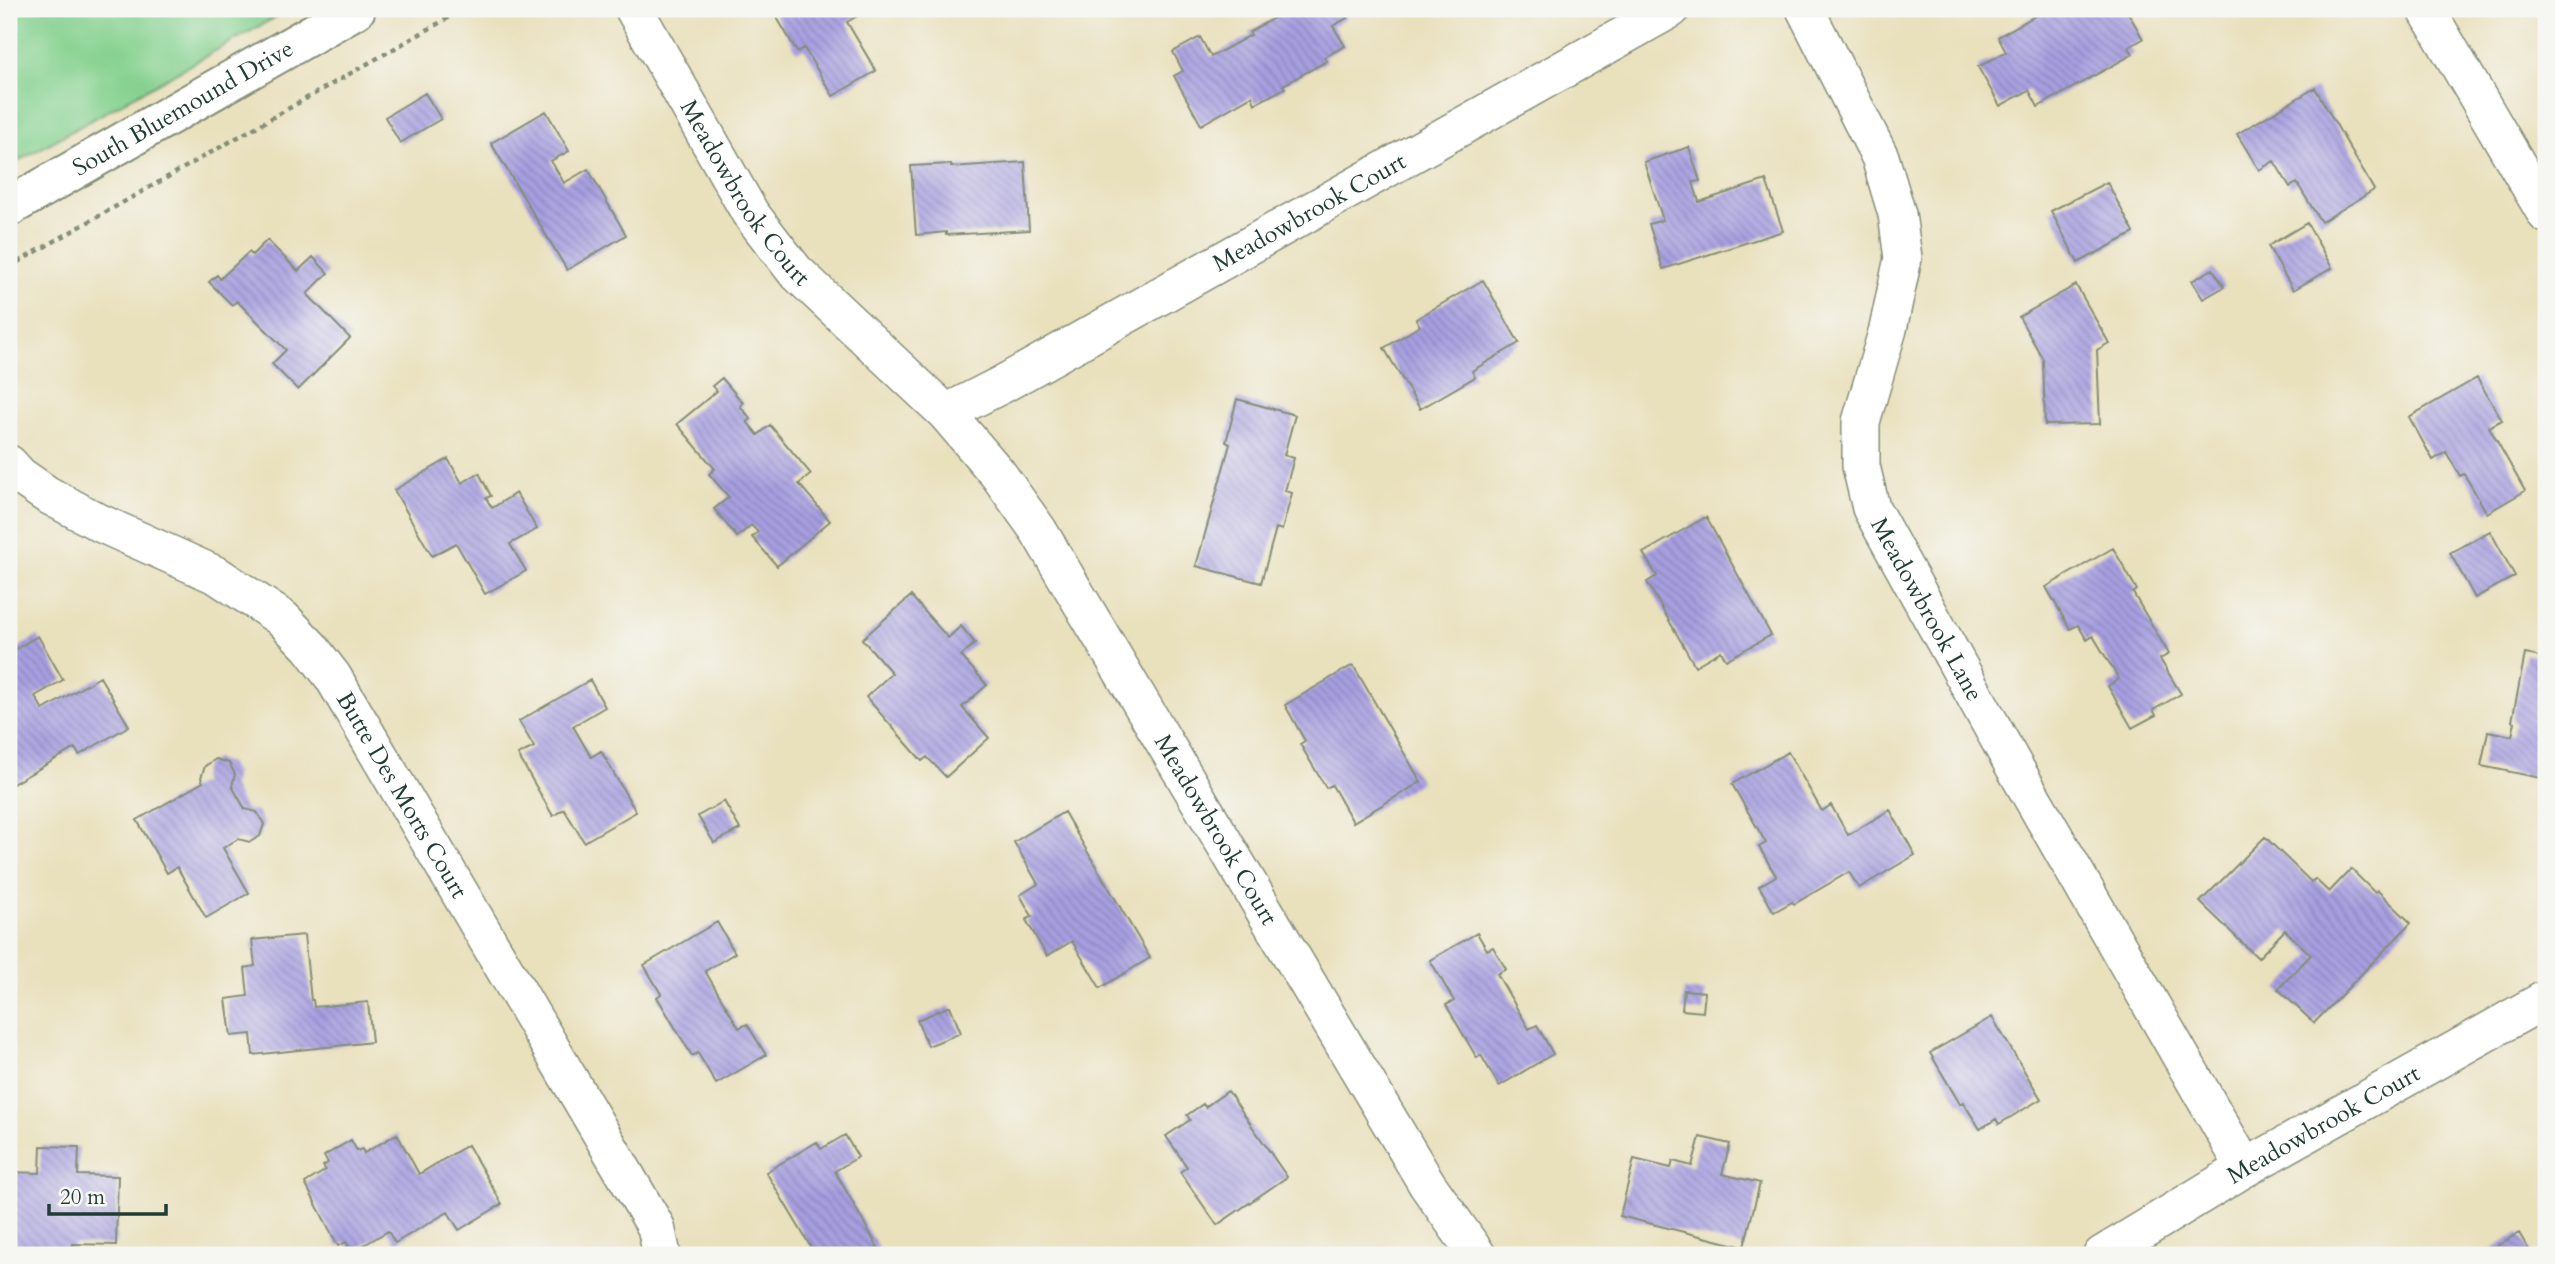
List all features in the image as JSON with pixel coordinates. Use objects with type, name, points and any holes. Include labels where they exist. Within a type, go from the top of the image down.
[{"type":"main road","name":"South Bluemound Drive","points":[[9,207],[356,9]]},
{"type":"street","name":"Meadowbrook Court","points":[[634,9],[750,213],[795,271],[946,413],[998,474],[1038,530],[1427,1184],[1477,1255]]},
{"type":"street","name":"Meadowbrook Court","points":[[946,413],[1003,384],[1671,9]]},
{"type":"street","name":"Meadowbrook Lane","points":[[1805,9],[1881,157],[1897,214],[1902,247],[1903,258],[1888,329],[1861,422],[1861,466],[1871,508],[2018,773],[2245,1168]]},
{"type":"street","points":[[2426,9],[2546,214]]},
{"type":"street","name":"Butte Des Morts Court","points":[[9,464],[20,476],[46,494],[100,523],[218,576],[283,619],[310,647],[333,677],[656,1227],[662,1255]]},
{"type":"street","name":"Meadowbrook Court","points":[[2102,1255],[2245,1168],[2546,999]]},
{"type":"path","points":[[9,267],[464,9]]},
{"type":"green space","points":[[9,9],[290,9],[9,166]]},
{"type":"building","points":[[772,9],[860,9],[862,13],[847,22],[876,71],[833,96],[804,48],[797,52]]},
{"type":"building","points":[[1290,9],[1342,9],[1347,18],[1333,26],[1345,46],[1324,57],[1327,61],[1283,85],[1285,88],[1255,104],[1252,96],[1201,125],[1174,76],[1183,71],[1173,52],[1200,37],[1211,57]]},
{"type":"building","points":[[2047,9],[2126,9],[2143,39],[2129,47],[2133,54],[2038,107],[2029,90],[2000,106],[1978,67],[2006,52],[1998,37]]},
{"type":"building","points":[[2315,88],[2374,190],[2321,222],[2297,183],[2290,187],[2274,161],[2259,170],[2237,134]]},
{"type":"building","points":[[425,93],[441,119],[400,143],[385,117]]},
{"type":"building","points":[[546,111],[569,151],[551,161],[564,183],[588,169],[626,235],[567,270],[491,143]]},
{"type":"building","points":[[1689,147],[1700,181],[1693,182],[1699,202],[1766,180],[1783,231],[1663,269],[1649,224],[1663,220],[1644,162]]},
{"type":"building","points":[[1025,162],[1029,230],[916,235],[911,166],[951,164],[951,167]]},
{"type":"building","points":[[2107,182],[2134,233],[2078,263],[2051,211]]},
{"type":"building","points":[[2307,223],[2332,268],[2293,290],[2268,246]]},
{"type":"building","points":[[267,240],[298,271],[313,257],[328,273],[307,294],[350,338],[298,390],[272,364],[286,350],[237,301],[232,305],[209,282],[217,275],[220,279],[249,252],[252,255]]},
{"type":"building","points":[[2213,269],[2224,287],[2203,299],[2192,281]]},
{"type":"building","points":[[1483,280],[1519,343],[1472,371],[1475,377],[1420,409],[1384,348],[1420,326],[1416,319]]},
{"type":"building","points":[[2076,285],[2109,343],[2097,350],[2100,424],[2045,425],[2043,359],[2019,317]]},
{"type":"building","points":[[722,378],[743,403],[740,406],[751,419],[747,422],[758,435],[770,425],[811,474],[799,484],[830,521],[777,566],[752,537],[758,532],[751,525],[737,537],[714,509],[729,497],[709,474],[715,469],[677,424],[717,391],[712,386]]},
{"type":"building","points":[[2477,378],[2502,420],[2489,427],[2525,491],[2487,513],[2464,474],[2460,476],[2446,452],[2433,460],[2409,417]]},
{"type":"building","points":[[1237,399],[1295,415],[1284,455],[1294,458],[1285,491],[1292,493],[1282,530],[1276,528],[1261,583],[1196,566],[1230,444],[1226,442]]},
{"type":"building","points":[[448,459],[462,483],[479,473],[491,496],[486,498],[492,508],[516,493],[537,529],[510,544],[526,571],[485,594],[456,543],[432,556],[394,490]]},
{"type":"building","points":[[1706,517],[1771,635],[1726,660],[1721,651],[1695,666],[1647,582],[1657,576],[1643,553]]},
{"type":"building","points":[[2490,531],[2515,576],[2475,598],[2450,553]]},
{"type":"building","points":[[2113,548],[2137,590],[2133,593],[2169,654],[2160,659],[2181,694],[2153,710],[2156,715],[2132,728],[2108,686],[2119,679],[2093,636],[2087,640],[2078,625],[2070,629],[2046,587]]},
{"type":"building","points":[[911,596],[948,638],[961,626],[975,643],[961,656],[987,685],[962,707],[989,738],[946,777],[927,757],[922,761],[866,697],[892,673],[862,639]]},
{"type":"building","points":[[38,636],[63,680],[35,696],[43,710],[100,677],[129,726],[79,755],[75,748],[9,786],[9,653]]},
{"type":"building","points":[[2525,654],[2546,658],[2546,779],[2481,766],[2488,731],[2512,736],[2515,722],[2512,721]]},
{"type":"building","points":[[1353,665],[1421,782],[1353,822],[1332,785],[1326,788],[1300,744],[1305,741],[1285,705]]},
{"type":"building","points":[[590,680],[605,707],[573,726],[591,757],[601,751],[636,812],[584,842],[564,809],[553,816],[518,755],[534,747],[519,721]]},
{"type":"building","points":[[1788,752],[1822,811],[1831,805],[1848,835],[1890,810],[1915,855],[1859,888],[1849,872],[1794,904],[1792,902],[1774,912],[1759,886],[1776,876],[1759,847],[1766,843],[1732,784]]},
{"type":"building","points":[[216,759],[229,763],[235,774],[232,786],[245,809],[257,812],[264,824],[260,836],[250,842],[238,839],[223,848],[249,893],[206,918],[177,867],[167,873],[137,820],[203,782],[201,778],[205,766]]},
{"type":"building","points":[[724,801],[740,829],[714,843],[698,816]]},
{"type":"building","points":[[1064,812],[1150,958],[1100,988],[1072,941],[1047,956],[1026,920],[1032,916],[1020,895],[1038,884],[1014,842]]},
{"type":"building","points":[[2265,837],[2311,882],[2315,879],[2329,892],[2351,869],[2411,923],[2314,1023],[2278,989],[2311,955],[2285,930],[2258,958],[2200,902]]},
{"type":"building","points":[[717,922],[735,953],[705,971],[739,1028],[747,1024],[766,1055],[716,1084],[698,1053],[692,1056],[657,997],[661,994],[644,965]]},
{"type":"building","points":[[1477,933],[1487,950],[1493,947],[1506,969],[1497,974],[1529,1029],[1537,1025],[1553,1054],[1499,1086],[1481,1055],[1477,1058],[1446,1005],[1454,1001],[1430,960]]},
{"type":"building","points":[[304,935],[314,1007],[368,1002],[372,1042],[253,1055],[251,1034],[231,1036],[226,999],[248,996],[245,968],[255,966],[252,940]]},
{"type":"building","points":[[1684,990],[1705,992],[1703,1012],[1682,1010]]},
{"type":"building","points":[[950,1006],[961,1033],[928,1046],[917,1020]]},
{"type":"building","points":[[1992,1017],[2041,1099],[1999,1124],[1996,1119],[1980,1129],[1963,1102],[1960,1104],[1930,1053]]},
{"type":"building","points":[[1228,1091],[1287,1177],[1217,1225],[1180,1172],[1187,1167],[1166,1136],[1190,1120],[1187,1115],[1203,1104],[1205,1107]]},
{"type":"building","points":[[397,1134],[419,1174],[468,1145],[502,1204],[459,1230],[448,1212],[395,1243],[388,1231],[352,1252],[346,1242],[338,1246],[305,1183],[326,1170],[323,1166],[328,1163],[324,1156],[351,1140],[357,1151],[362,1149],[364,1153]]},
{"type":"building","points":[[845,1135],[858,1157],[835,1171],[882,1255],[818,1255],[766,1172],[817,1142],[821,1149]]},
{"type":"building","points":[[1700,1137],[1730,1144],[1722,1174],[1760,1183],[1744,1247],[1620,1216],[1634,1159],[1671,1168],[1673,1161],[1692,1166]]},
{"type":"building","points":[[41,1146],[79,1147],[78,1175],[118,1176],[116,1245],[73,1244],[73,1253],[9,1251],[9,1172],[40,1173]]},
{"type":"building","points":[[2519,1233],[2532,1255],[2481,1255]]}]
